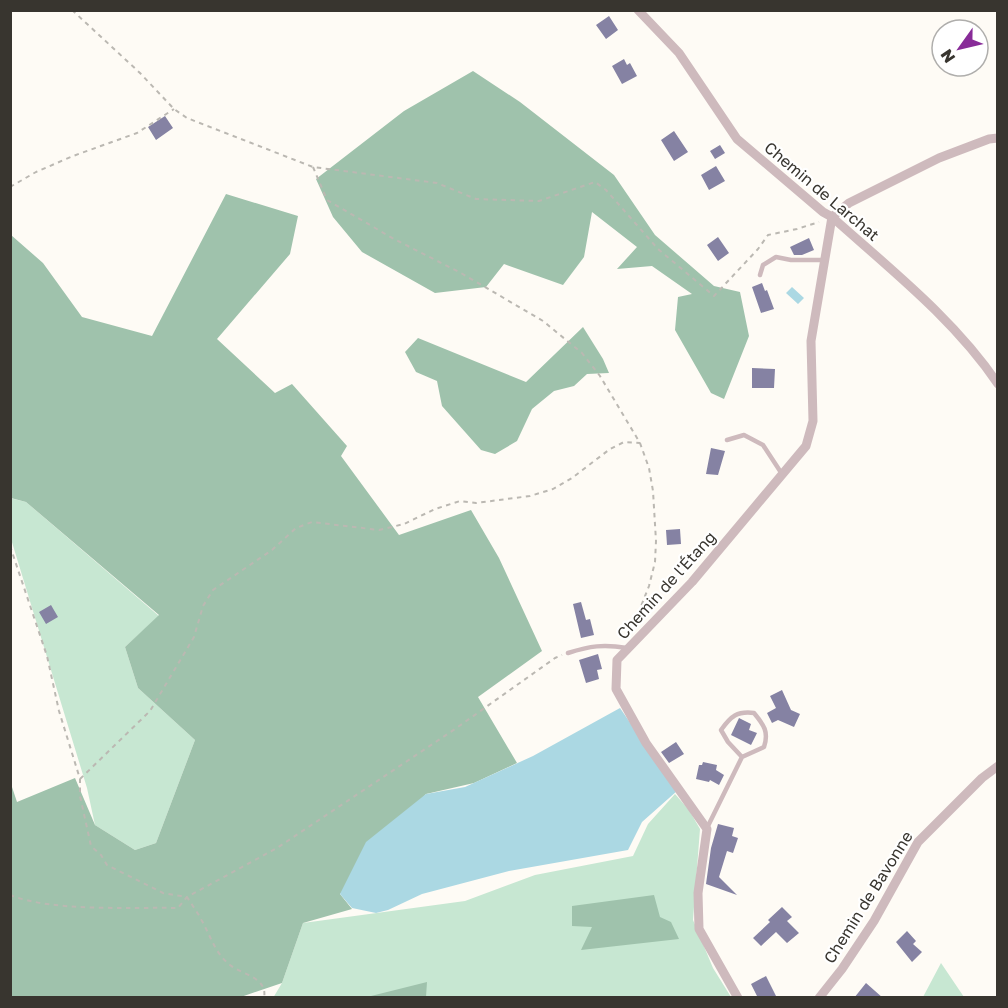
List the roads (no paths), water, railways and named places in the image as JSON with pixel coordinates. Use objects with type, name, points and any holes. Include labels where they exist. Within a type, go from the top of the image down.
[{"type":"street","name":"Chemin de Larchat","points":[[638,10],[679,53],[737,139],[823,213],[832,217],[943,318],[998,384]]},
{"type":"street","points":[[832,217],[849,203],[939,158],[989,139],[998,138]]},
{"type":"street","name":"Chemin de l'Étang","points":[[707,829],[646,743],[616,688],[617,660],[692,582],[806,446],[813,421],[811,341],[832,217]]},
{"type":"street","name":"Chemin de Bavonne","points":[[819,998],[842,969],[874,921],[918,842],[982,778],[998,766]]},
{"type":"street","points":[[707,829],[698,893],[699,930],[738,998]]},
{"type":"lane","points":[[760,275],[763,265],[776,257],[791,260],[826,260]]},
{"type":"lane","points":[[727,440],[744,435],[763,445],[782,474]]},
{"type":"lane","points":[[568,653],[588,647],[607,645],[629,649]]},
{"type":"lane","points":[[707,829],[742,757],[764,747],[767,738],[765,726],[754,714],[742,712],[728,720],[722,730],[728,742],[742,757]]},
{"type":"water","points":[[792,287],[804,298],[798,304],[786,293]]},
{"type":"water","points":[[620,708],[677,791],[642,822],[628,850],[509,871],[422,894],[388,910],[376,913],[352,908],[340,894],[366,842],[426,794],[465,787],[533,756]]}]
